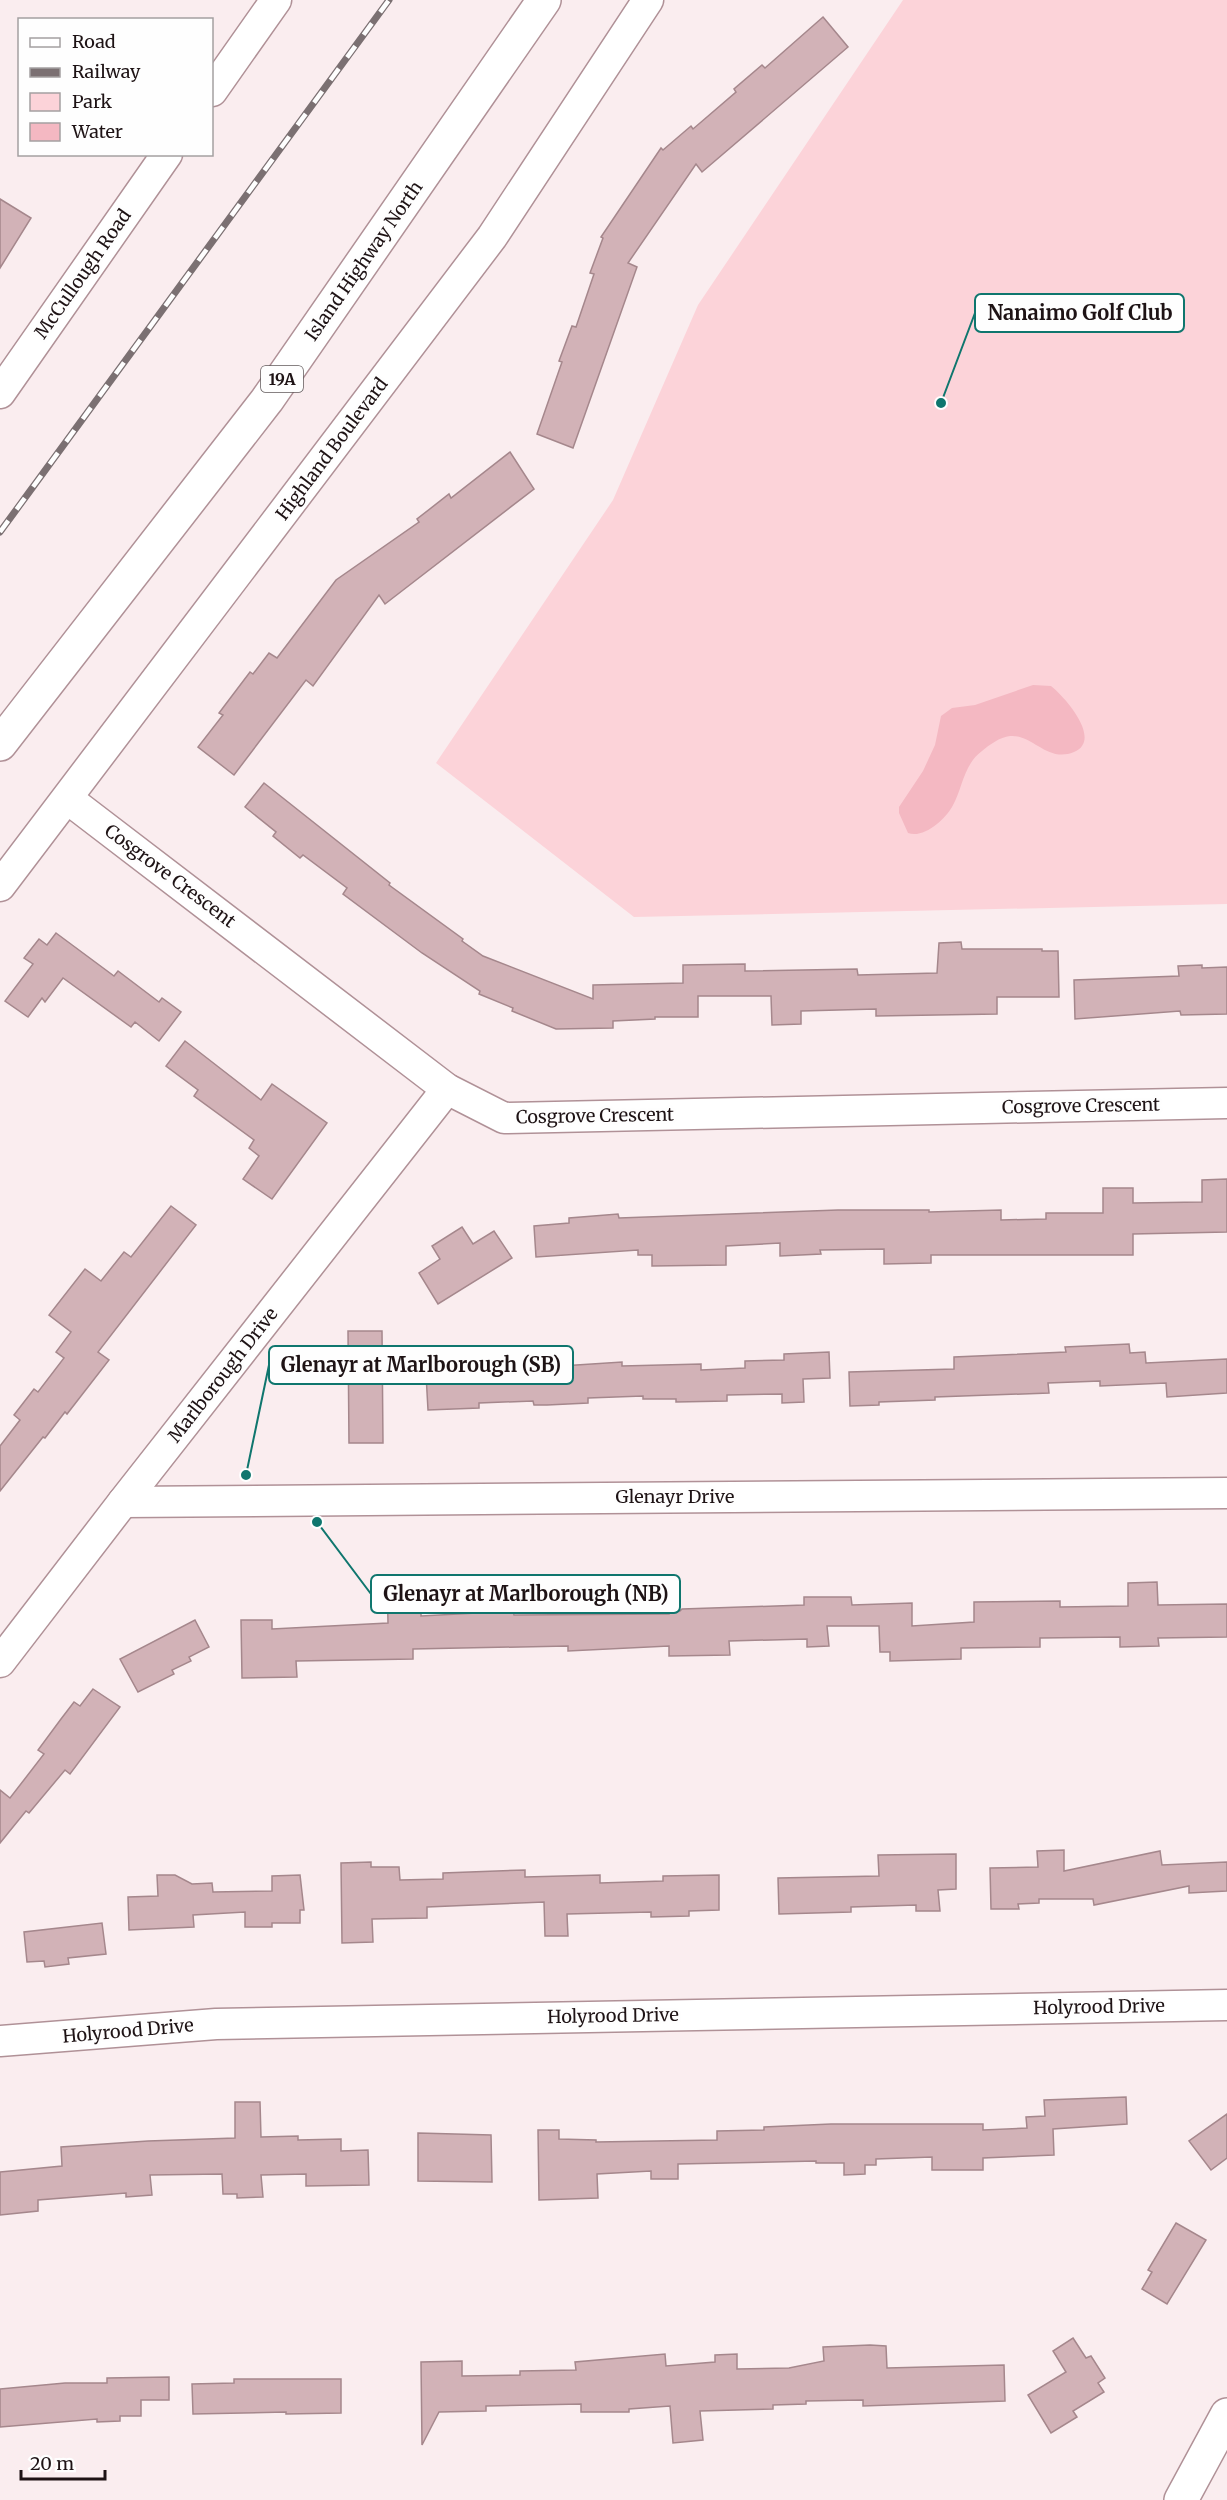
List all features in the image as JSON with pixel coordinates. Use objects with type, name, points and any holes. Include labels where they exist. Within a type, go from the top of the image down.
[{"type":"main road","name":"Island Highway North","points":[[0,744],[267,400],[544,0]]},
{"type":"main road","points":[[1181,2500],[1227,2415]]},
{"type":"street","points":[[213,91],[276,0]]},
{"type":"street","name":"Highland Boulevard","points":[[0,886],[492,237],[648,0]]},
{"type":"street","name":"McCullough Road","points":[[0,393],[166,156]]},
{"type":"street","name":"Cosgrove Crescent","points":[[68,799],[447,1089],[504,1118],[1227,1103]]},
{"type":"street","name":"Marlborough Drive","points":[[0,1662],[447,1089]]},
{"type":"street","name":"Glenayr Drive","points":[[123,1502],[1227,1493]]},
{"type":"street","name":"Holyrood Drive","points":[[0,2041],[216,2024],[1227,2005]]},
{"type":"green space","points":[[903,0],[1227,0],[1227,904],[634,917],[436,763],[613,500],[698,305]]},
{"type":"water","points":[[1033,685],[1051,686],[1065,699],[1083,729],[1085,738],[1082,746],[1074,752],[1056,754],[1018,737],[1006,737],[991,744],[971,763],[956,800],[944,817],[927,831],[908,833],[899,813],[899,807],[923,771],[935,745],[941,716],[952,708],[975,705]]},
{"type":"building","points":[[823,17],[848,47],[702,172],[696,164],[628,263],[637,267],[573,448],[537,434],[562,362],[559,361],[572,326],[576,327],[594,274],[590,273],[603,238],[601,237],[661,148],[663,150],[691,126],[693,129],[736,92],[734,89],[762,65],[765,68]]},
{"type":"building","points":[[0,199],[31,218],[0,268]]},
{"type":"building","points":[[510,452],[534,489],[385,604],[379,595],[313,686],[306,680],[234,775],[198,747],[223,715],[219,713],[250,672],[253,674],[269,653],[277,658],[336,580],[419,522],[417,519],[449,494],[451,498]]},
{"type":"building","points":[[264,783],[390,883],[389,885],[483,956],[593,999],[593,985],[683,983],[683,965],[745,964],[745,971],[857,969],[858,975],[937,973],[939,943],[961,942],[962,949],[1058,951],[1059,997],[997,997],[997,1014],[876,1016],[876,1009],[801,1011],[801,1024],[772,1025],[771,996],[698,996],[698,1017],[655,1017],[655,1019],[613,1021],[613,1028],[556,1029],[512,1011],[513,1008],[479,994],[480,991],[422,953],[343,894],[347,888],[303,855],[300,858],[273,836],[276,832],[245,807]]},
{"type":"building","points":[[56,933],[114,976],[118,971],[159,1002],[162,998],[181,1012],[159,1041],[135,1022],[131,1027],[63,978],[45,1002],[42,998],[28,1017],[5,1001],[33,964],[24,958],[39,939],[47,945]]},
{"type":"building","points":[[1202,965],[1202,968],[1227,967],[1227,1014],[1181,1015],[1180,1011],[1075,1019],[1074,980],[1179,976],[1178,966]]},
{"type":"building","points":[[185,1041],[261,1100],[272,1084],[327,1123],[272,1199],[243,1179],[259,1156],[249,1148],[254,1140],[194,1096],[198,1090],[166,1066]]},
{"type":"building","points":[[1227,1179],[1227,1232],[1133,1234],[1133,1255],[931,1255],[931,1263],[884,1264],[884,1249],[820,1250],[821,1254],[780,1256],[780,1243],[726,1246],[726,1265],[652,1266],[652,1255],[638,1255],[638,1250],[536,1257],[534,1226],[569,1223],[569,1218],[618,1214],[619,1218],[838,1210],[929,1210],[929,1212],[1001,1210],[1001,1220],[1046,1219],[1046,1213],[1103,1213],[1103,1188],[1133,1188],[1133,1203],[1202,1202],[1202,1180]]},
{"type":"building","points":[[171,1206],[196,1225],[98,1352],[109,1360],[67,1414],[65,1412],[45,1438],[43,1437],[0,1491],[0,1446],[20,1420],[14,1415],[34,1389],[38,1392],[64,1358],[56,1352],[71,1332],[49,1315],[85,1269],[101,1281],[124,1252],[131,1257]]},
{"type":"building","points":[[462,1227],[473,1244],[494,1231],[512,1258],[438,1304],[419,1273],[440,1259],[432,1246]]},
{"type":"building","points":[[348,1331],[382,1331],[383,1443],[349,1443]]},
{"type":"building","points":[[1129,1344],[1130,1353],[1145,1352],[1146,1363],[1227,1359],[1227,1393],[1167,1397],[1166,1383],[1100,1386],[1100,1381],[1048,1383],[1049,1393],[935,1397],[935,1400],[879,1402],[879,1405],[850,1406],[849,1372],[954,1369],[954,1357],[1066,1352],[1065,1347]]},
{"type":"building","points":[[829,1352],[830,1378],[803,1379],[804,1402],[782,1403],[782,1394],[727,1395],[727,1401],[676,1402],[676,1399],[643,1399],[643,1396],[588,1398],[588,1403],[547,1405],[534,1405],[533,1401],[479,1403],[479,1408],[428,1410],[426,1374],[513,1370],[513,1377],[561,1366],[622,1362],[622,1366],[701,1364],[701,1370],[745,1368],[745,1361],[784,1360],[784,1354]]},
{"type":"building","points":[[421,1575],[421,1616],[513,1611],[514,1615],[669,1614],[669,1611],[682,1609],[804,1605],[804,1597],[851,1597],[852,1605],[912,1603],[912,1626],[974,1622],[974,1602],[1060,1601],[1060,1607],[1128,1606],[1128,1583],[1157,1582],[1158,1605],[1227,1604],[1227,1637],[1158,1638],[1159,1646],[1120,1647],[1120,1637],[1040,1638],[1040,1647],[961,1648],[961,1659],[890,1661],[890,1652],[880,1652],[879,1626],[827,1626],[829,1646],[807,1647],[807,1639],[729,1641],[730,1655],[669,1656],[669,1646],[568,1651],[568,1646],[413,1649],[413,1659],[296,1661],[297,1677],[242,1678],[241,1620],[272,1620],[272,1629],[388,1623],[387,1576]]},
{"type":"building","points":[[195,1620],[209,1647],[189,1657],[191,1661],[172,1670],[174,1674],[138,1692],[120,1659]]},
{"type":"building","points":[[93,1689],[120,1707],[70,1774],[65,1770],[29,1813],[26,1811],[0,1843],[0,1790],[10,1798],[44,1754],[38,1750],[61,1719],[74,1702],[80,1706]]},
{"type":"building","points":[[1064,1850],[1064,1871],[1160,1851],[1162,1865],[1227,1862],[1227,1891],[1189,1893],[1189,1886],[1094,1905],[1093,1899],[1039,1899],[1039,1903],[1018,1904],[1019,1909],[991,1909],[990,1868],[1038,1867],[1037,1851]]},
{"type":"building","points":[[956,1854],[956,1889],[938,1890],[940,1911],[916,1911],[916,1905],[851,1907],[851,1912],[779,1914],[778,1878],[879,1876],[878,1855]]},
{"type":"building","points":[[371,1862],[371,1867],[399,1867],[400,1880],[443,1879],[443,1873],[525,1870],[525,1877],[600,1875],[600,1883],[663,1881],[663,1876],[719,1875],[719,1910],[689,1911],[689,1916],[651,1917],[651,1912],[567,1914],[568,1936],[545,1936],[544,1902],[427,1907],[427,1918],[372,1919],[373,1942],[342,1943],[341,1863]]},
{"type":"building","points":[[157,1875],[175,1875],[192,1884],[212,1883],[213,1892],[272,1891],[272,1876],[300,1875],[304,1910],[300,1910],[300,1923],[272,1923],[272,1927],[245,1927],[245,1912],[193,1915],[194,1927],[129,1930],[128,1897],[158,1896]]},
{"type":"building","points":[[102,1923],[106,1954],[68,1958],[69,1964],[45,1967],[44,1961],[27,1962],[24,1932]]},
{"type":"building","points":[[1126,2097],[1127,2124],[1053,2129],[1054,2155],[983,2158],[983,2170],[932,2170],[932,2157],[876,2159],[876,2165],[865,2165],[865,2174],[844,2175],[844,2163],[816,2163],[816,2161],[678,2164],[678,2179],[651,2179],[651,2171],[597,2174],[598,2198],[539,2200],[538,2130],[559,2130],[559,2139],[596,2140],[596,2142],[717,2140],[717,2131],[764,2130],[764,2127],[831,2124],[983,2124],[983,2130],[1027,2128],[1026,2117],[1045,2116],[1044,2100]]},
{"type":"building","points":[[235,2102],[260,2102],[261,2137],[298,2136],[298,2140],[341,2139],[341,2151],[368,2150],[369,2185],[306,2186],[306,2174],[261,2175],[263,2197],[237,2198],[237,2194],[223,2194],[222,2174],[150,2175],[152,2195],[126,2197],[126,2193],[38,2200],[38,2211],[0,2215],[0,2172],[62,2166],[61,2147],[235,2138]]},
{"type":"building","points":[[1227,2114],[1227,2158],[1211,2170],[1189,2141]]},
{"type":"building","points":[[418,2133],[491,2135],[492,2182],[418,2181]]},
{"type":"building","points":[[1176,2223],[1206,2240],[1167,2304],[1142,2289],[1152,2272],[1148,2270]]},
{"type":"building","points":[[1073,2338],[1086,2358],[1091,2356],[1105,2378],[1098,2383],[1104,2392],[1073,2411],[1077,2417],[1051,2433],[1028,2395],[1066,2372],[1053,2351]]},
{"type":"building","points":[[886,2346],[887,2368],[1004,2365],[1005,2401],[863,2406],[863,2400],[806,2401],[806,2404],[773,2405],[773,2409],[700,2411],[703,2440],[673,2443],[670,2406],[629,2409],[629,2412],[581,2412],[581,2404],[486,2406],[486,2411],[439,2412],[422,2445],[421,2362],[462,2361],[462,2376],[520,2375],[520,2371],[576,2370],[575,2362],[665,2354],[666,2366],[715,2362],[715,2355],[737,2354],[737,2369],[789,2368],[824,2361],[823,2347]]},
{"type":"building","points":[[169,2377],[169,2400],[141,2400],[141,2416],[120,2416],[120,2421],[97,2422],[97,2419],[0,2427],[0,2389],[65,2383],[107,2383],[107,2378]]},
{"type":"building","points":[[234,2379],[341,2379],[341,2413],[193,2414],[192,2384],[234,2383]]},
{"type":"railway","points":[[0,532],[389,0]]},
{"type":"place","name":"Nanaimo Golf Club","points":[[941,403]]},
{"type":"place","name":"Glenayr at Marlborough (SB)","points":[[246,1475]]},
{"type":"place","name":"Glenayr at Marlborough (NB)","points":[[317,1522]]}]
